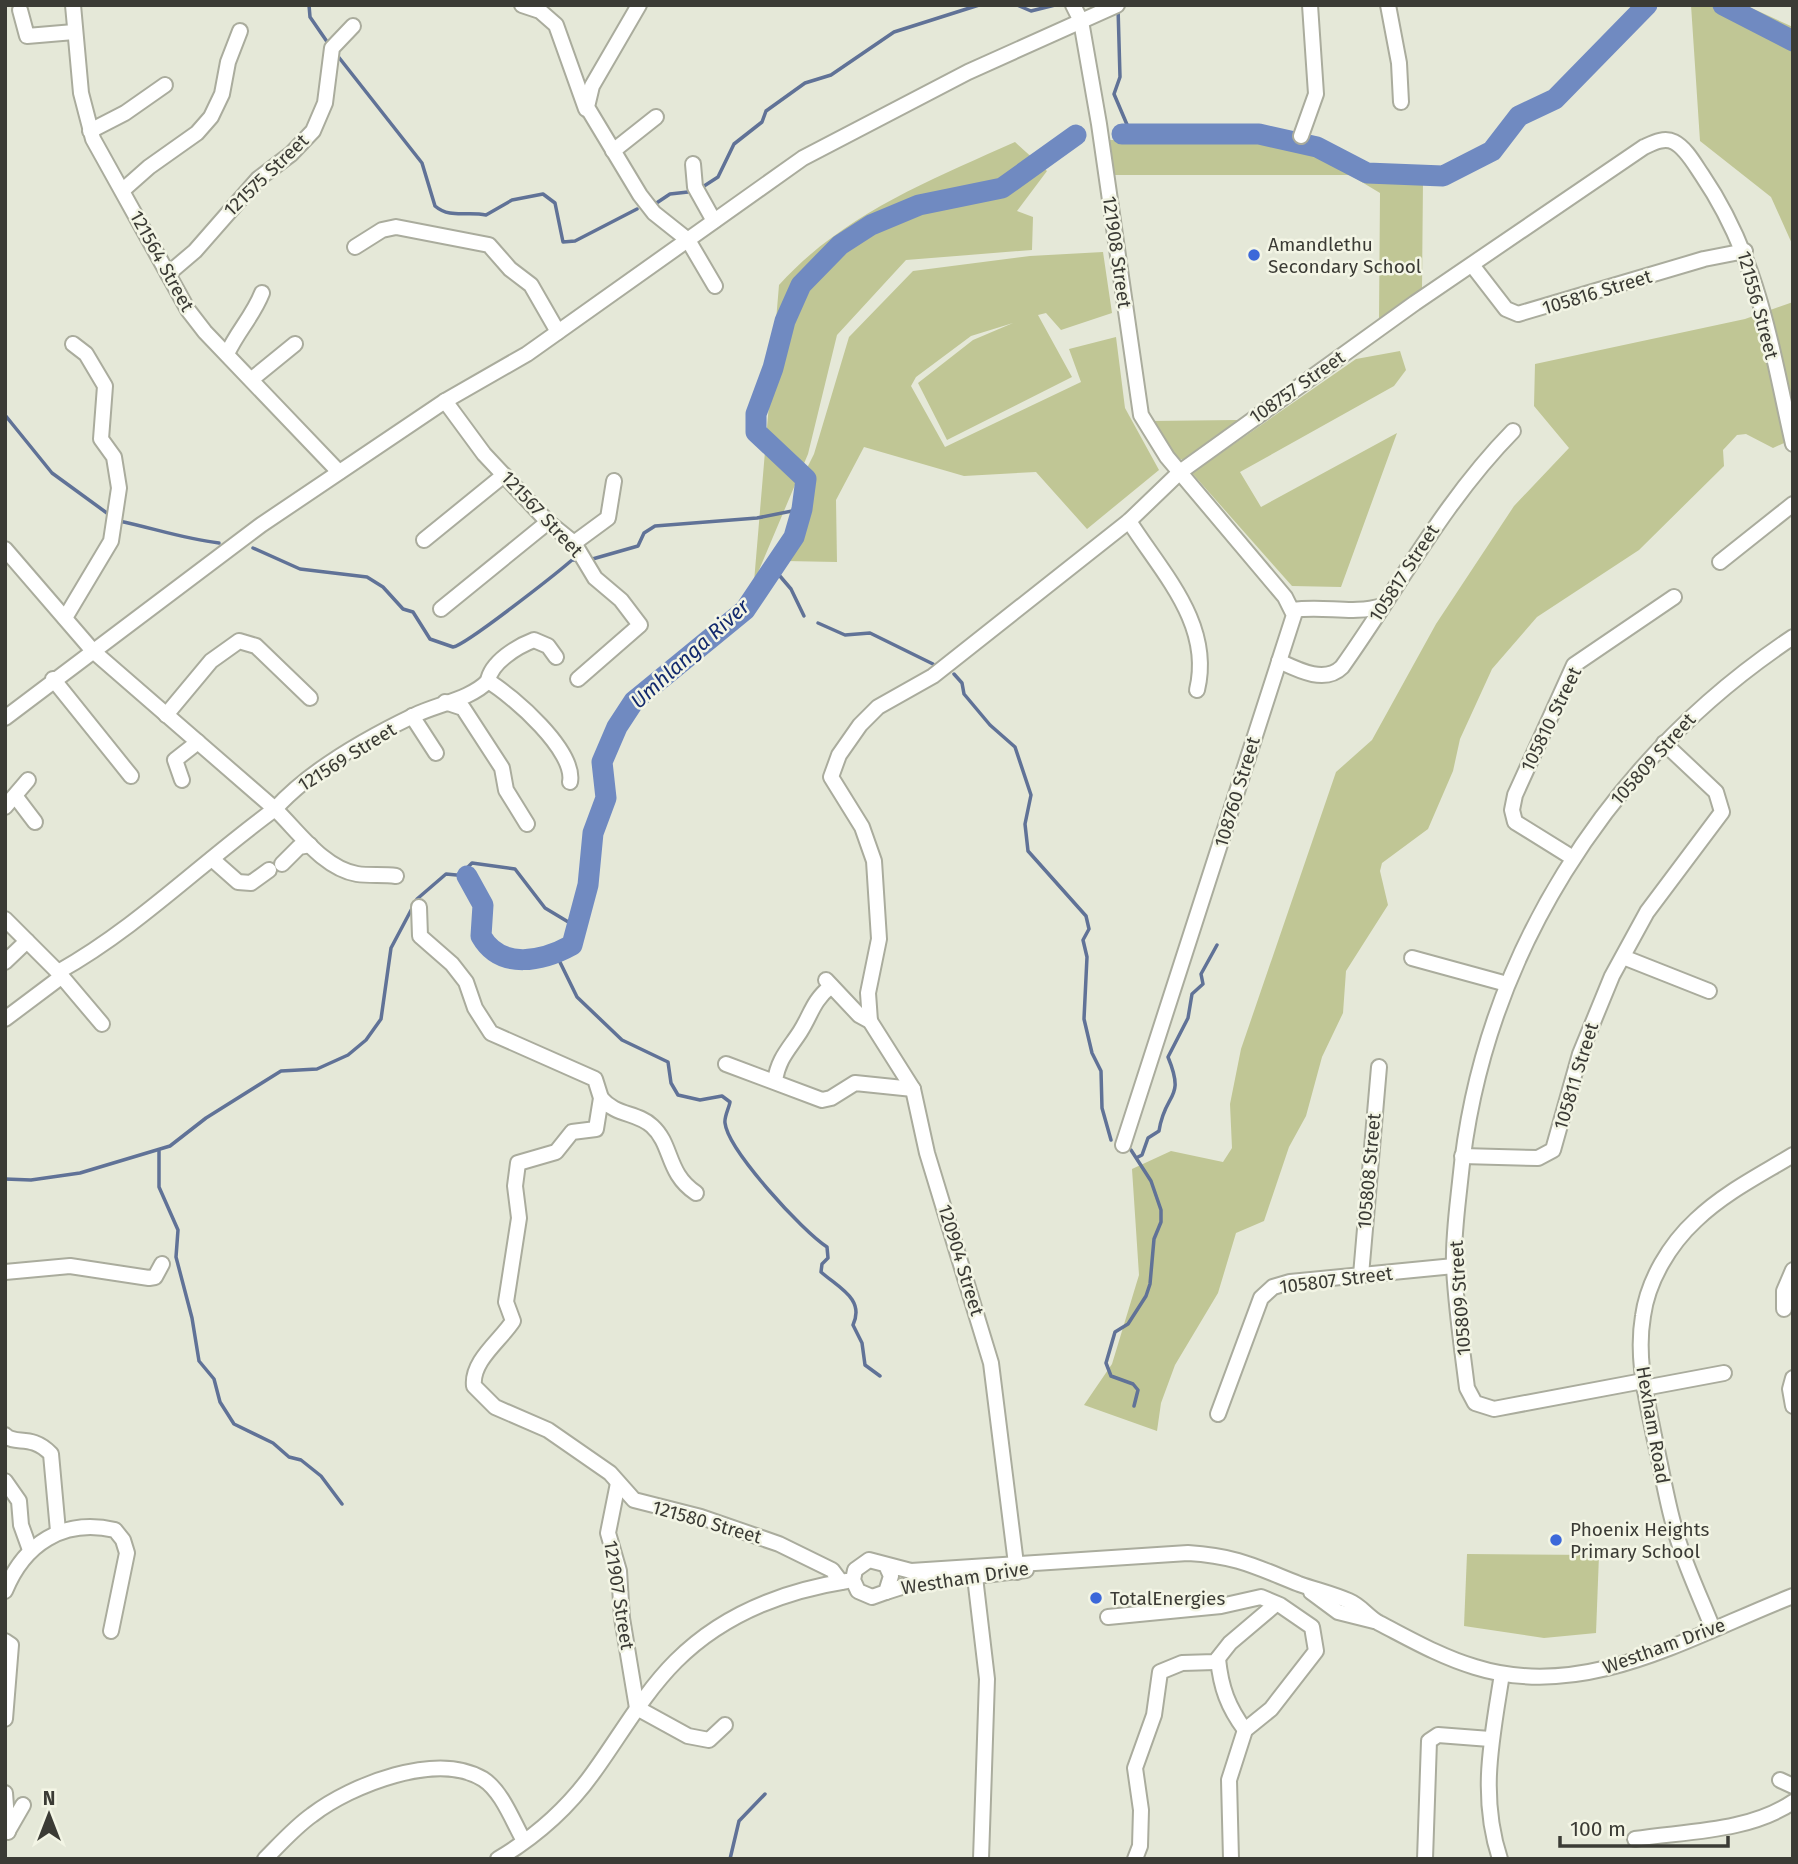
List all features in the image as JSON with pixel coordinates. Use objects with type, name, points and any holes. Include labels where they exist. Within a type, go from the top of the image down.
[{"type":"street","name":"121564 Street","points":[[73,5],[81,93],[90,131],[188,310],[339,471]]},
{"type":"street","points":[[522,5],[549,11],[589,113],[647,204],[688,240],[715,286]]},
{"type":"street","points":[[589,113],[586,101],[592,86],[639,5]]},
{"type":"street","name":"121908 Street","points":[[1073,5],[1086,19],[1137,399],[1145,425],[1180,471]]},
{"type":"street","points":[[5,718],[203,567],[339,471],[445,401],[558,332],[803,158],[847,133],[1117,5]]},
{"type":"street","points":[[1301,136],[1316,94],[1310,5]]},
{"type":"street","points":[[1388,5],[1399,63],[1401,102]]},
{"type":"street","points":[[20,10],[27,36],[74,32]]},
{"type":"street","name":"121575 Street","points":[[168,274],[195,251],[258,179],[291,154],[313,131],[325,103],[332,48],[353,26]]},
{"type":"street","points":[[123,190],[149,166],[197,133],[211,117],[222,94],[228,62],[240,31]]},
{"type":"street","points":[[90,131],[125,113],[165,85]]},
{"type":"street","points":[[613,151],[656,117]]},
{"type":"street","name":"108757 Street","points":[[870,1021],[868,993],[879,939],[874,861],[862,827],[831,777],[839,755],[867,718],[878,707],[925,681],[1129,521],[1180,471],[1644,147],[1660,140],[1675,143]]},
{"type":"street","name":"121556 Street","points":[[1675,143],[1695,165],[1720,202],[1745,251],[1755,281],[1793,444]]},
{"type":"street","points":[[693,163],[695,187],[714,221]]},
{"type":"street","points":[[355,247],[382,230],[396,227],[489,245],[510,269],[531,285],[558,332]]},
{"type":"street","name":"105816 Street","points":[[1472,265],[1511,314],[1525,314],[1704,259],[1745,251]]},
{"type":"street","points":[[227,354],[236,334],[255,312],[262,293]]},
{"type":"street","points":[[65,618],[107,549],[116,523],[118,470],[114,457],[101,439],[106,394],[100,374],[86,354],[73,344]]},
{"type":"street","points":[[252,379],[295,344]]},
{"type":"street","name":"121567 Street","points":[[445,401],[504,475],[548,522],[574,543],[595,578],[621,600],[640,625],[578,679]]},
{"type":"street","name":"105817 Street","points":[[1279,662],[1304,673],[1323,675],[1337,672],[1470,478],[1513,431]]},
{"type":"street","points":[[1180,471],[1293,610],[1319,607],[1362,611],[1382,606]]},
{"type":"street","points":[[424,540],[504,475]]},
{"type":"street","points":[[574,543],[608,518],[614,481]]},
{"type":"street","points":[[1720,562],[1793,504]]},
{"type":"street","points":[[1129,521],[1181,597],[1202,659],[1196,690]]},
{"type":"street","points":[[441,609],[548,522]]},
{"type":"street","points":[[5,549],[93,651],[275,809],[310,845],[335,865],[352,872],[396,876]]},
{"type":"street","name":"105810 Street","points":[[1573,858],[1516,822],[1511,810],[1515,795],[1574,665],[1674,597]]},
{"type":"street","name":"108760 Street","points":[[1122,1145],[1294,618],[1293,610]]},
{"type":"street","name":"105809 Street","points":[[1724,1373],[1494,1409],[1475,1403],[1467,1388],[1454,1266],[1462,1156],[1476,1076],[1507,984],[1525,942],[1573,858],[1664,743],[1691,715],[1732,680],[1793,636]]},
{"type":"street","points":[[556,657],[548,646],[534,640],[519,645],[489,675],[488,681],[521,704],[566,758],[572,772],[570,782]]},
{"type":"street","points":[[166,715],[211,661],[239,641],[256,646],[310,698]]},
{"type":"street","points":[[54,679],[131,776]]},
{"type":"street","name":"121569 Street","points":[[5,1019],[59,974],[275,809],[292,790],[412,716],[479,691],[488,681]]},
{"type":"street","points":[[445,702],[463,708],[502,768],[506,790],[527,824]]},
{"type":"street","points":[[412,716],[436,753]]},
{"type":"street","points":[[182,780],[175,760],[198,742]]},
{"type":"street","name":"105811 Street","points":[[1462,1156],[1538,1158],[1553,1150],[1580,1054],[1598,1004],[1670,879],[1722,813],[1716,792],[1664,743]]},
{"type":"street","points":[[28,780],[10,802],[35,822]]},
{"type":"street","points":[[212,859],[238,883],[251,883],[296,850],[310,845]]},
{"type":"street","points":[[419,907],[420,936],[452,964],[466,982],[475,1008],[491,1033],[595,1079],[601,1098],[610,1110],[640,1117],[653,1126],[667,1149],[671,1165],[696,1193]]},
{"type":"street","points":[[5,919],[59,974],[102,1024]]},
{"type":"street","points":[[5,962],[27,941]]},
{"type":"street","points":[[1623,957],[1709,991]]},
{"type":"street","points":[[1412,958],[1507,984]]},
{"type":"street","name":"120904 Street","points":[[775,1081],[781,1057],[802,1030],[811,1006],[829,983],[870,1021],[913,1089],[927,1153],[992,1363],[1016,1568]]},
{"type":"street","points":[[726,1064],[822,1100],[831,1098],[855,1083],[913,1089]]},
{"type":"street","name":"105808 Street","points":[[1361,1275],[1369,1156],[1379,1067]]},
{"type":"street","name":"121580 Street","points":[[601,1098],[596,1129],[572,1132],[556,1152],[518,1163],[515,1186],[519,1214],[506,1302],[513,1321],[481,1361],[474,1376],[474,1386],[495,1407],[548,1430],[610,1473],[642,1503],[701,1517],[779,1544],[825,1565],[847,1581]]},
{"type":"street","name":"Hexham Road","points":[[1713,1629],[1679,1542],[1643,1384],[1640,1345],[1643,1314],[1653,1280],[1670,1250],[1695,1221],[1718,1201],[1793,1155]]},
{"type":"street","points":[[5,1272],[70,1266],[149,1278],[155,1277],[162,1264]]},
{"type":"street","name":"105807 Street","points":[[1218,1414],[1261,1298],[1268,1289],[1290,1282],[1454,1266]]},
{"type":"street","points":[[1784,1308],[1784,1291],[1793,1270]]},
{"type":"street","points":[[1793,1378],[1790,1389],[1793,1406]]},
{"type":"street","points":[[5,1435],[11,1440],[36,1441],[51,1454],[58,1531]]},
{"type":"street","points":[[5,1481],[19,1501],[21,1525],[30,1550]]},
{"type":"street","name":"121907 Street","points":[[618,1483],[608,1533],[619,1571],[622,1618],[637,1708]]},
{"type":"street","points":[[5,1591],[36,1543],[58,1531],[74,1527],[111,1528],[123,1540],[127,1561],[117,1592],[111,1631]]},
{"type":"street","name":"Westham Drive","points":[[886,1592],[911,1584],[975,1577],[1044,1564],[1206,1554],[1250,1562],[1301,1584],[1338,1612],[1374,1621],[1449,1658],[1502,1674],[1554,1676],[1604,1670],[1646,1657],[1793,1596]]},
{"type":"street","points":[[498,1859],[524,1841],[573,1798],[637,1708],[675,1662],[736,1616],[789,1592],[847,1581],[864,1562],[875,1560],[886,1565],[891,1576],[886,1592],[877,1597],[866,1597],[847,1581]]},
{"type":"street","name":"Westham Drive","points":[[886,1565],[911,1571],[1016,1568]]},
{"type":"street","points":[[975,1577],[987,1679],[981,1859]]},
{"type":"street","points":[[1108,1616],[1221,1606],[1261,1597],[1312,1627],[1316,1651],[1271,1709],[1245,1730],[1229,1780],[1231,1859]]},
{"type":"street","points":[[1135,1859],[1140,1846],[1141,1810],[1135,1769],[1154,1715],[1160,1672],[1182,1663],[1216,1662],[1230,1643],[1276,1604]]},
{"type":"street","points":[[5,1641],[12,1645],[12,1662],[5,1719]]},
{"type":"street","points":[[1218,1659],[1221,1687],[1232,1712],[1245,1730]]},
{"type":"street","points":[[1500,1859],[1487,1799],[1490,1739],[1502,1674]]},
{"type":"street","points":[[637,1708],[696,1740],[709,1740],[725,1725]]},
{"type":"street","points":[[1424,1859],[1429,1741],[1438,1735],[1490,1739]]},
{"type":"street","points":[[265,1859],[312,1814],[331,1803],[382,1781],[435,1767],[471,1774],[490,1785],[524,1841]]},
{"type":"street","points":[[5,1793],[6,1834]]},
{"type":"street","points":[[1635,1839],[1748,1823],[1779,1811],[1793,1802]]},
{"type":"street","points":[[6,1834],[23,1805]]},
{"type":"green space","points":[[1691,5],[1745,5],[1793,27],[1793,246],[1771,197],[1700,141]]},
{"type":"green space","points":[[1259,138],[1316,151],[1366,177],[1423,180],[1422,288],[1379,319],[1380,193],[1350,175],[1113,175],[1107,140]]},
{"type":"green space","points":[[1015,142],[1047,171],[1017,211],[1033,217],[1032,250],[906,260],[837,335],[808,454],[754,582],[779,285],[830,238],[859,219],[920,185]]},
{"type":"green space","points":[[1103,252],[1112,313],[1061,330],[1046,313],[1038,315],[1072,377],[947,440],[918,383],[973,340],[1013,323],[971,336],[916,377],[911,386],[945,447],[1081,382],[1069,349],[1116,337],[1125,408],[1159,470],[1087,529],[1036,472],[964,476],[864,447],[836,500],[837,562],[786,561],[809,504],[810,491],[806,470],[814,454],[849,337],[913,271],[1030,256]]},
{"type":"green space","points":[[1793,302],[1793,439],[1773,448],[1746,434],[1737,435],[1723,450],[1724,466],[1639,550],[1537,617],[1492,669],[1460,739],[1453,771],[1428,829],[1382,863],[1380,871],[1388,905],[1346,971],[1343,1013],[1322,1057],[1306,1116],[1289,1147],[1264,1221],[1236,1233],[1218,1293],[1175,1365],[1161,1403],[1157,1431],[1084,1405],[1112,1364],[1139,1275],[1132,1169],[1171,1151],[1223,1162],[1232,1148],[1230,1104],[1241,1049],[1336,772],[1372,740],[1436,624],[1514,506],[1569,448],[1534,406],[1535,364],[1745,319]]},
{"type":"green space","points":[[1400,351],[1406,370],[1394,386],[1240,472],[1261,507],[1397,433],[1341,587],[1292,586],[1192,473],[1356,359]]},
{"type":"green space","points":[[1238,420],[1185,461],[1178,458],[1150,421]]},
{"type":"green space","points":[[1467,1554],[1599,1555],[1596,1633],[1544,1638],[1464,1626]]},
{"type":"waterway","points":[[309,5],[310,17],[330,46]]},
{"type":"waterway","points":[[701,188],[718,177],[734,144],[762,122],[766,111],[805,83],[831,75],[894,32],[979,5]]},
{"type":"waterway","points":[[1017,5],[1031,11],[1055,5]]},
{"type":"waterway","name":"Umhlanga River","points":[[1122,134],[1259,134],[1317,147],[1367,173],[1443,176],[1492,151],[1519,116],[1555,99],[1647,5]]},
{"type":"waterway","name":"Umhlanga River","points":[[1723,5],[1793,41]]},
{"type":"waterway","points":[[1118,7],[1120,77],[1114,94],[1131,134]]},
{"type":"waterway","points":[[337,55],[422,163],[435,206],[441,210],[453,214],[486,215],[512,200],[543,194],[555,203],[563,242],[575,241],[637,209]]},
{"type":"waterway","name":"Umhlanga River","points":[[467,876],[483,905],[481,936],[489,947],[500,954],[523,960],[548,955],[572,945],[588,885],[593,833],[606,798],[602,762],[617,727],[634,701],[745,610],[794,537],[802,509],[806,479],[756,432],[756,414],[773,368],[785,321],[801,285],[840,245],[871,225],[919,205],[1002,188],[1076,135]]},
{"type":"waterway","points":[[655,204],[670,194],[688,192]]},
{"type":"waterway","points":[[5,415],[52,473],[111,516]]},
{"type":"waterway","points":[[589,560],[638,546],[644,533],[655,526],[757,518],[802,509]]},
{"type":"waterway","points":[[119,521],[219,543]]},
{"type":"waterway","points":[[253,548],[300,569],[367,577],[383,587],[403,609],[413,612],[430,639],[453,647],[492,622],[572,560],[578,560]]},
{"type":"waterway","points":[[773,568],[791,589],[804,616]]},
{"type":"waterway","points":[[818,623],[845,635],[870,633],[933,664]]},
{"type":"waterway","points":[[954,674],[962,683],[964,694],[990,725],[1015,747],[1031,795],[1025,824],[1028,851],[1086,916],[1089,929],[1083,940],[1087,957],[1084,1019],[1092,1053],[1101,1071],[1102,1108],[1111,1140]]},
{"type":"waterway","name":"Umhlanga River","points":[[5,1179],[31,1180],[80,1173],[170,1146],[206,1118],[281,1071],[317,1069],[348,1055],[366,1040],[381,1019],[391,948],[417,899],[446,874],[467,876],[467,868],[472,863],[515,869],[545,908],[570,923],[578,917]]},
{"type":"waterway","points":[[1138,1157],[1142,1155],[1148,1138],[1159,1131],[1165,1109],[1175,1089],[1168,1057],[1188,1018],[1192,994],[1203,984],[1201,974],[1217,945]]},
{"type":"waterway","points":[[556,954],[577,997],[622,1040],[668,1062],[671,1083],[678,1095],[700,1100],[722,1096],[730,1102],[725,1121],[729,1135],[768,1190],[801,1225],[827,1247],[828,1258],[822,1264],[821,1272],[853,1301],[856,1308],[853,1325],[862,1343],[865,1365],[880,1376]]},
{"type":"waterway","points":[[1131,1150],[1151,1181],[1161,1210],[1146,1296],[1128,1324],[1115,1332],[1106,1363],[1111,1376],[1133,1384],[1138,1390],[1134,1406]]},
{"type":"waterway","points":[[159,1151],[159,1187],[178,1230],[176,1257],[192,1318],[199,1361],[214,1379],[220,1402],[234,1424],[273,1443],[289,1457],[301,1460],[321,1476],[342,1504]]},
{"type":"waterway","points":[[730,1859],[739,1821],[765,1794]]},
{"type":"place","name":"Amandlethu Secondary School","points":[[1254,255]]},
{"type":"place","name":"Phoenix Heights Primary School","points":[[1556,1540]]},
{"type":"place","name":"TotalEnergies","points":[[1096,1598]]}]
